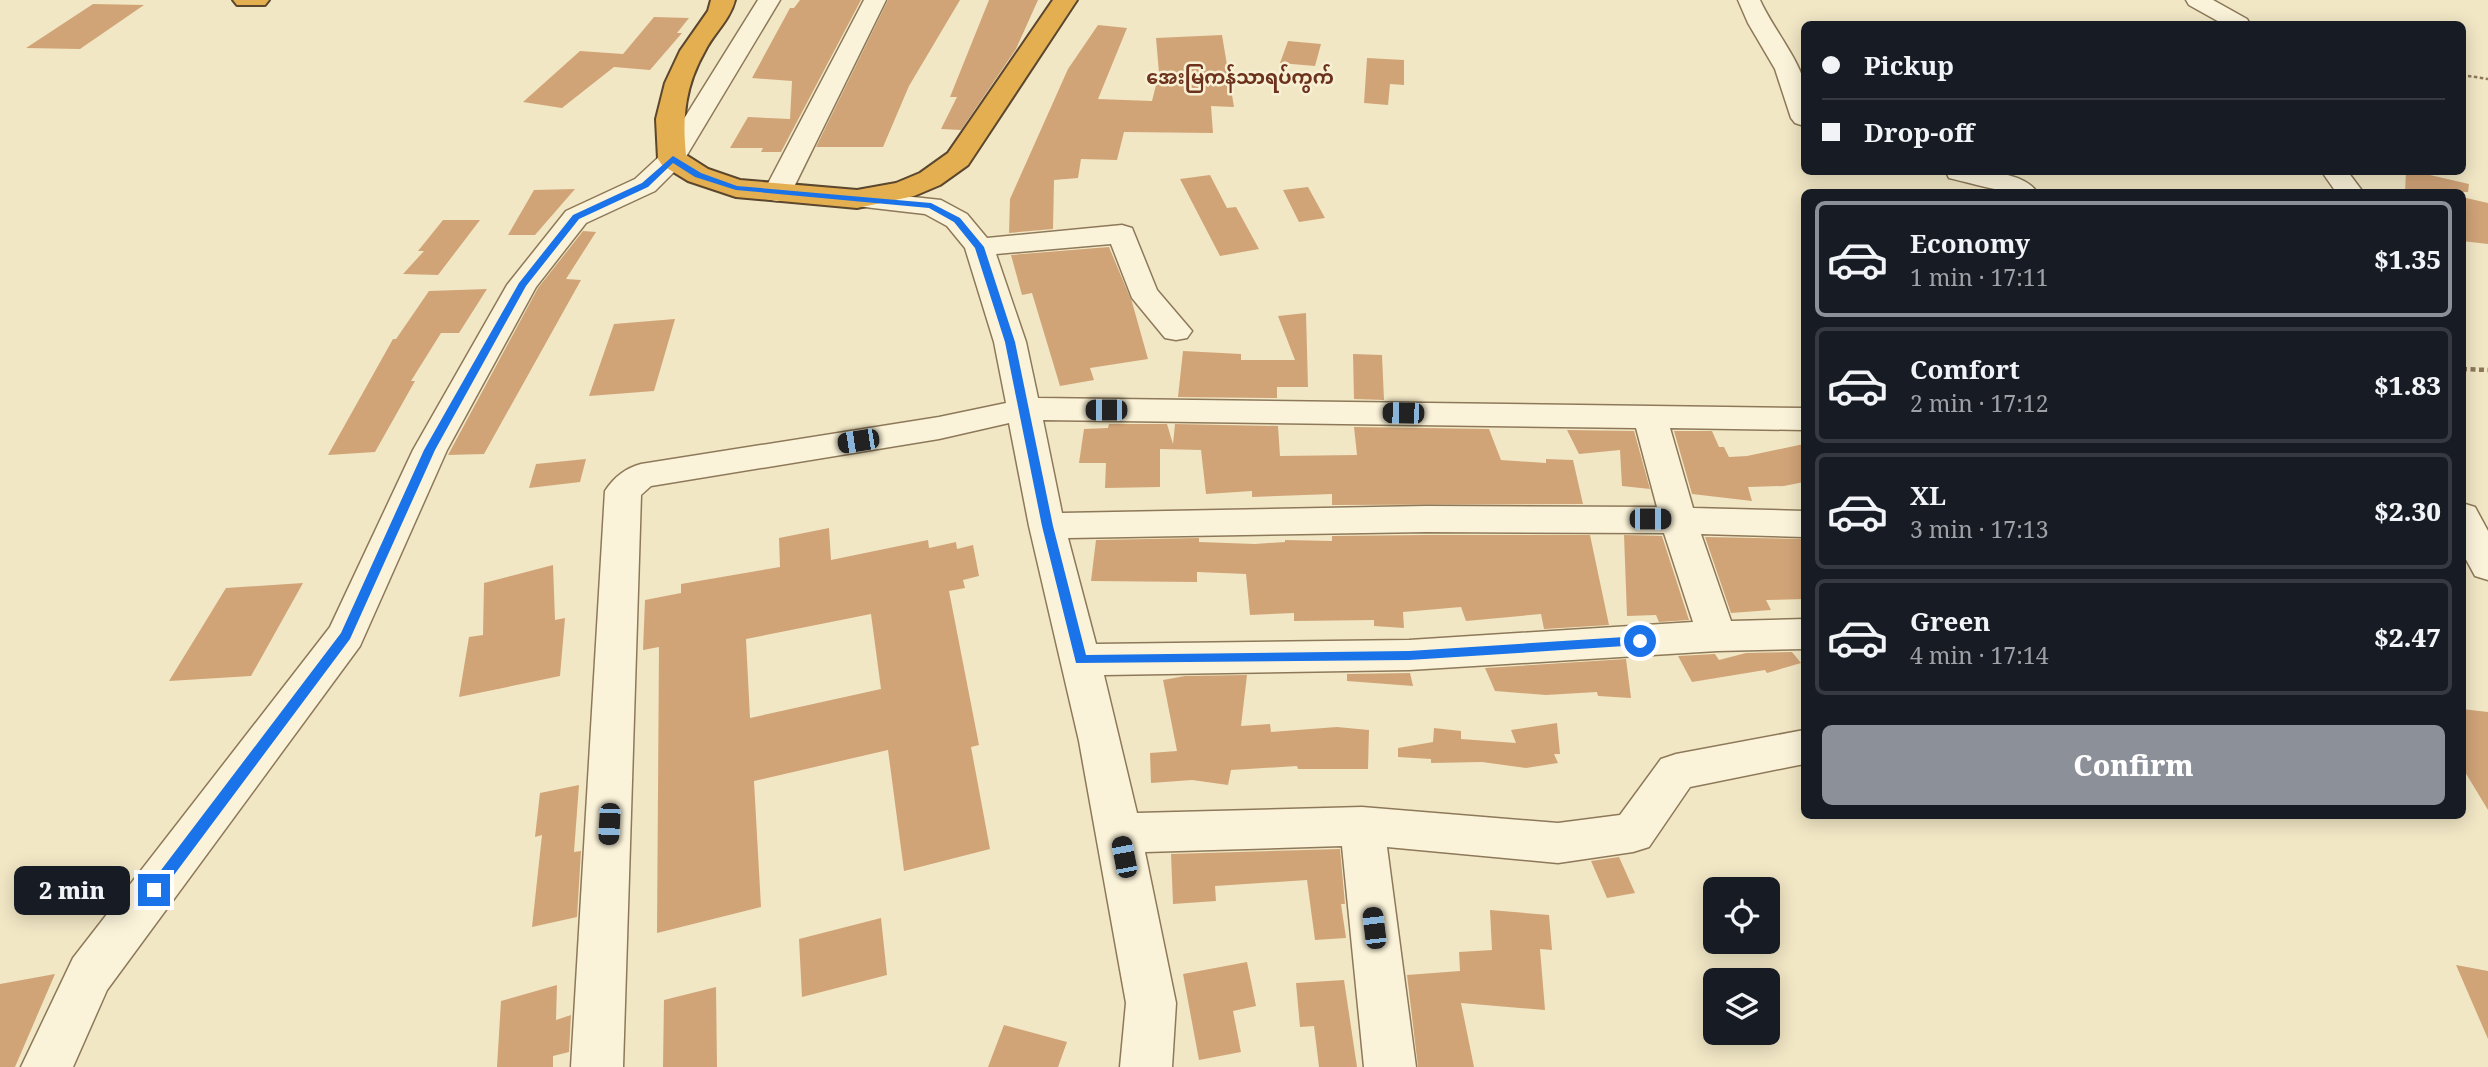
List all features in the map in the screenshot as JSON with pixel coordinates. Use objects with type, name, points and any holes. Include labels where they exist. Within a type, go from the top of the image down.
[{"type":"highway","points":[[245,0],[257,0]]},
{"type":"highway","points":[[723,0],[720,11],[692,51],[678,83],[669,120],[673,159],[698,175],[736,188],[857,200],[904,190],[930,179],[958,159],[1020,63],[1065,0]]},
{"type":"street","points":[[47,1067],[90,974],[346,635],[430,450],[522,285],[576,217],[645,185],[673,159],[769,0]]},
{"type":"street","points":[[777,193],[875,0]]},
{"type":"street","points":[[1749,0],[1759,23],[1787,69],[1801,109]]},
{"type":"street","points":[[2197,0],[2234,21]]},
{"type":"street","points":[[1976,175],[2016,189]]},
{"type":"street","points":[[857,200],[931,205],[957,220],[979,247],[1010,342],[1047,526],[1081,660],[1119,833],[1151,1003],[1146,1067]]},
{"type":"street","points":[[979,247],[1122,234],[1143,292],[1176,331]]},
{"type":"street","points":[[597,1067],[620,608],[623,491],[641,476],[939,428],[1025,409],[1801,419]]},
{"type":"street","points":[[1650,418],[1678,519],[1717,636]]},
{"type":"street","points":[[1047,526],[1360,519],[1678,519],[1801,524]]},
{"type":"street","points":[[2466,524],[2488,566]]},
{"type":"street","points":[[1081,660],[1409,655],[1717,636],[1801,634]]},
{"type":"street","points":[[1119,833],[1363,826],[1558,843],[1633,832],[1676,772],[1801,748]]},
{"type":"street","points":[[1363,826],[1390,1067]]},
{"type":"path","points":[[2466,76],[2488,79]]},
{"type":"path","points":[[2466,369],[2488,370]]},
{"type":"building","points":[[800,0],[861,0],[781,152],[761,152],[763,148],[730,148],[748,117],[790,119],[792,81],[752,78],[790,8],[794,8]]},
{"type":"building","points":[[888,0],[960,0],[909,86],[883,147],[816,147]]},
{"type":"building","points":[[989,0],[1038,0],[1016,49],[961,130],[941,129],[957,97],[950,97]]},
{"type":"building","points":[[93,4],[144,5],[80,49],[26,48]]},
{"type":"building","points":[[654,17],[689,18],[677,33],[682,33],[650,70],[614,67],[562,108],[523,102],[580,51],[623,54]]},
{"type":"building","points":[[1098,25],[1127,28],[1098,99],[1152,101],[1159,73],[1156,38],[1222,35],[1234,107],[1211,106],[1213,133],[1124,132],[1117,160],[1081,159],[1078,178],[1054,180],[1053,229],[1009,233],[1010,199],[1068,69]]},
{"type":"building","points":[[1288,41],[1321,44],[1315,66],[1280,63]]},
{"type":"building","points":[[1367,58],[1404,60],[1404,85],[1390,84],[1388,105],[1364,103]]},
{"type":"building","points":[[1210,175],[1227,208],[1236,207],[1259,249],[1220,256],[1180,179]]},
{"type":"building","points":[[2406,175],[2430,175],[2469,184],[2468,192],[2466,189],[2405,189]]},
{"type":"building","points":[[1308,187],[1325,218],[1299,222],[1283,190]]},
{"type":"building","points":[[575,189],[535,235],[508,235],[534,190]]},
{"type":"building","points":[[2466,198],[2488,203],[2488,244],[2466,241]]},
{"type":"building","points":[[443,220],[480,220],[438,275],[403,274],[424,251],[418,251]]},
{"type":"building","points":[[583,231],[596,232],[566,279],[581,280],[484,454],[448,455],[538,288]]},
{"type":"building","points":[[1109,247],[1132,302],[1148,359],[1090,368],[1094,380],[1060,386],[1032,293],[1022,295],[1011,255]]},
{"type":"building","points":[[487,289],[459,333],[441,333],[411,381],[415,381],[375,452],[328,455],[393,339],[396,339],[429,291]]},
{"type":"building","points":[[1306,313],[1308,387],[1277,387],[1277,398],[1178,397],[1183,351],[1241,354],[1241,360],[1295,360],[1278,316]]},
{"type":"building","points":[[675,319],[654,391],[589,396],[614,324]]},
{"type":"building","points":[[1353,354],[1382,355],[1384,400],[1354,399]]},
{"type":"building","points":[[1109,424],[1167,424],[1173,444],[1175,424],[1278,426],[1280,456],[1357,455],[1354,427],[1489,429],[1501,460],[1546,463],[1546,459],[1573,460],[1583,504],[1332,505],[1332,494],[1252,497],[1252,491],[1206,494],[1201,450],[1160,449],[1160,487],[1105,488],[1106,463],[1079,463],[1084,429],[1108,428]]},
{"type":"building","points":[[1567,430],[1634,431],[1650,489],[1622,486],[1620,450],[1579,454]]},
{"type":"building","points":[[1674,431],[1712,431],[1719,447],[1724,447],[1729,457],[1801,445],[1801,483],[1748,487],[1752,501],[1692,494]]},
{"type":"building","points":[[586,459],[580,482],[529,488],[536,464]]},
{"type":"building","points":[[829,528],[831,560],[928,540],[929,548],[956,542],[957,549],[973,545],[979,576],[963,580],[965,588],[949,591],[979,745],[971,747],[990,849],[904,871],[888,750],[754,781],[761,907],[657,933],[659,647],[643,650],[645,600],[681,593],[681,584],[780,567],[779,538]],"holes":[[[871,614],[881,689],[750,718],[746,639]]]},
{"type":"building","points":[[1590,535],[1609,625],[1544,629],[1541,614],[1466,621],[1461,607],[1403,612],[1404,628],[1374,626],[1374,620],[1294,621],[1294,613],[1250,615],[1246,574],[1197,572],[1197,582],[1091,581],[1096,540],[1199,538],[1199,542],[1255,544],[1285,540],[1332,541],[1332,536]]},
{"type":"building","points":[[1624,535],[1662,536],[1689,620],[1659,622],[1656,615],[1627,616]]},
{"type":"building","points":[[1705,537],[1801,539],[1801,599],[1766,600],[1771,610],[1731,613]]},
{"type":"building","points":[[553,565],[555,620],[565,618],[560,676],[459,697],[469,637],[483,635],[484,583]]},
{"type":"building","points":[[303,583],[251,676],[169,681],[226,588]]},
{"type":"building","points":[[1792,652],[1801,663],[1767,673],[1765,670],[1692,682],[1678,656],[1715,654],[1719,660],[1746,653]]},
{"type":"building","points":[[1626,659],[1631,698],[1598,696],[1597,692],[1546,695],[1495,691],[1485,668]]},
{"type":"building","points":[[1410,673],[1413,686],[1347,681],[1347,674]]},
{"type":"building","points":[[1247,675],[1241,726],[1270,724],[1271,732],[1337,727],[1369,730],[1368,769],[1298,769],[1297,766],[1231,770],[1228,785],[1192,780],[1151,783],[1150,753],[1177,751],[1163,680],[1185,676]]},
{"type":"building","points":[[2466,709],[2488,712],[2488,810],[2466,774]]},
{"type":"building","points":[[1557,723],[1560,754],[1554,754],[1558,763],[1526,768],[1482,762],[1431,763],[1431,759],[1398,757],[1398,748],[1433,742],[1434,728],[1461,731],[1461,739],[1516,743],[1511,730]]},
{"type":"building","points":[[579,785],[574,852],[581,851],[577,917],[532,927],[542,835],[535,837],[540,793]]},
{"type":"building","points":[[1340,849],[1345,904],[1341,904],[1346,938],[1315,940],[1307,880],[1215,886],[1216,901],[1173,904],[1171,854]]},
{"type":"building","points":[[1619,857],[1635,893],[1607,898],[1591,861]]},
{"type":"building","points":[[1490,910],[1549,915],[1552,950],[1540,949],[1545,1010],[1461,1003],[1474,1067],[1418,1067],[1407,975],[1460,971],[1459,952],[1492,950]]},
{"type":"building","points":[[881,918],[887,975],[802,997],[799,939]]},
{"type":"building","points":[[1247,962],[1256,1006],[1233,1011],[1241,1052],[1199,1060],[1183,974]]},
{"type":"building","points":[[2456,965],[2488,971],[2488,1039]]},
{"type":"building","points":[[55,974],[15,1067],[0,1067],[0,984]]},
{"type":"building","points":[[1344,980],[1357,1067],[1319,1067],[1314,1026],[1300,1027],[1296,983]]},
{"type":"building","points":[[557,985],[556,1020],[571,1015],[569,1052],[553,1056],[553,1067],[497,1067],[501,1001]]},
{"type":"building","points":[[716,987],[717,1067],[663,1067],[664,1000]]},
{"type":"building","points":[[1004,1025],[1067,1042],[1058,1067],[988,1067]]},
{"type":"district","name":"အေးမြကန်သာရပ်ကွက်","points":[[1240,77]]},
{"type":"route","points":[[154,890],[346,635],[430,450],[522,285],[576,217],[645,185],[673,159],[698,175],[736,188],[931,205],[957,220],[979,247],[1010,342],[1047,526],[1081,660],[1409,655],[1640,641]]}]
